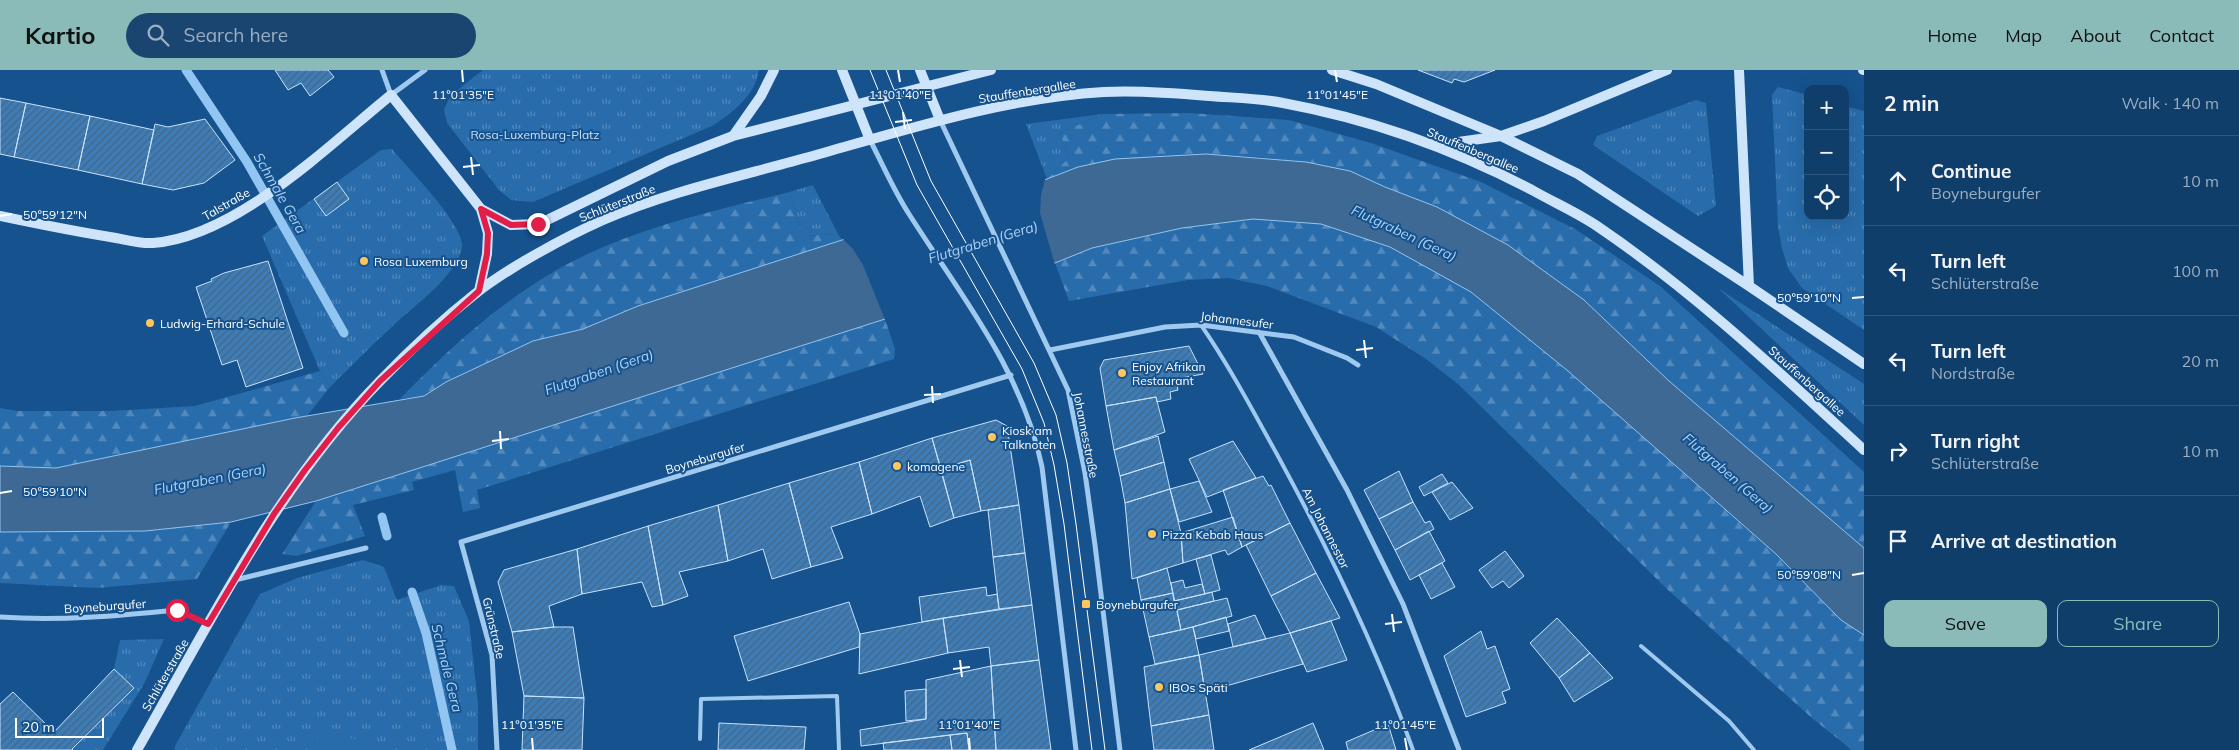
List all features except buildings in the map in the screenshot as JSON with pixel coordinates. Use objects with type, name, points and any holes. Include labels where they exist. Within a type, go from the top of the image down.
[{"type":"main road","points":[[733,136],[761,96],[774,70]]},
{"type":"main road","points":[[842,70],[870,140]]},
{"type":"main road","points":[[920,70],[940,120]]},
{"type":"main road","name":"Stauffenbergallee","points":[[855,105],[991,70]]},
{"type":"main road","name":"Stauffenbergallee","points":[[1332,70],[1376,84],[1500,136],[1578,174],[1864,364]]},
{"type":"main road","points":[[1436,145],[1500,136],[1544,121],[1667,70]]},
{"type":"main road","points":[[1739,70],[1749,286]]},
{"type":"main road","name":"Stauffenbergallee","points":[[870,140],[940,120],[1034,101],[1104,92],[1176,93],[1280,102],[1370,124],[1436,145],[1515,181],[1591,222],[1674,281],[1752,348],[1864,450]]},
{"type":"main road","name":"Talstraße","points":[[0,216],[73,232],[151,244],[183,239],[205,231],[251,205],[287,179],[391,95]]},
{"type":"main road","points":[[391,95],[481,209],[488,233],[487,254],[479,291]]},
{"type":"main road","name":"Schlüterstraße","points":[[481,209],[511,225],[538,224],[668,161],[733,136],[855,105]]},
{"type":"main road","name":"Schlüterstraße","points":[[137,750],[246,558],[305,470],[338,428],[380,381],[479,291],[541,252],[603,220],[670,196],[870,140]]},
{"type":"street","points":[[382,70],[391,95]]},
{"type":"street","name":"Talstraße","points":[[391,95],[425,70]]},
{"type":"street","name":"Johannesstraße","points":[[940,120],[1068,390],[1085,473],[1120,750]]},
{"type":"street","points":[[870,140],[907,212],[984,328],[1012,375],[1032,427],[1042,467],[1076,750]]},
{"type":"street","name":"Johannesufer","points":[[1050,350],[1165,327],[1201,324],[1294,337],[1348,358],[1358,365]]},
{"type":"street","points":[[1259,332],[1347,490],[1398,595],[1460,750]]},
{"type":"street","name":"Boyneburgufer","points":[[461,542],[1012,375]]},
{"type":"street","name":"Grünstraße","points":[[461,542],[492,655],[498,750]]},
{"type":"street","points":[[234,580],[366,548]]},
{"type":"street","name":"Boyneburgufer","points":[[0,617],[37,620],[123,616],[177,610]]},
{"type":"lane","name":"Am Johannestor","points":[[1201,324],[1225,360],[1307,510],[1391,687],[1413,750]]},
{"type":"lane","name":"Boyneburgufer","points":[[177,610],[208,624]]},
{"type":"lane","points":[[1641,646],[1729,721],[1754,750]]},
{"type":"lane","points":[[700,739],[701,699],[837,696],[838,750]]},
{"type":"green space","name":"Rosa-Luxemburg-Platz","points":[[483,70],[759,70],[757,79],[748,96],[735,109],[712,126],[533,202],[511,200],[499,190],[447,123],[444,109],[451,95]]},
{"type":"green space","points":[[1778,87],[1804,94],[1804,220],[1849,220],[1849,107],[1864,111],[1864,330],[1802,288],[1789,270],[1782,249],[1778,227],[1772,95]]},
{"type":"green space","points":[[1696,100],[1706,103],[1716,206],[1698,216],[1593,145],[1597,136]]},
{"type":"green space","points":[[1190,113],[1289,120],[1371,143],[1481,182],[1575,229],[1660,286],[1864,472],[1864,548],[1669,381],[1584,300],[1508,245],[1437,207],[1350,171],[1306,162],[1257,157],[1206,154],[1162,156],[1047,179],[1069,158],[1060,133],[1103,114]]},
{"type":"green space","points":[[1103,114],[1060,133],[1069,158],[1047,179],[1026,124]]},
{"type":"green space","points":[[392,149],[432,194],[451,220],[462,243],[461,251],[453,267],[442,281],[330,387],[320,371],[262,236],[381,150]]},
{"type":"green space","points":[[813,185],[838,234],[803,236],[789,192]]},
{"type":"green space","points":[[789,192],[803,236],[838,234],[842,240],[638,306],[583,329],[533,341],[446,382],[424,396],[400,399],[445,354],[494,313],[519,294],[574,261],[603,247],[648,230],[694,216]]},
{"type":"green space","points":[[1253,219],[1321,224],[1391,247],[1471,292],[1568,371],[1776,554],[1841,620],[1864,635],[1864,750],[1852,750],[1813,719],[1668,590],[1459,385],[1426,359],[1376,327],[1267,286],[1228,278],[1188,280],[1069,301],[1055,263],[1092,248],[1182,228]]},
{"type":"green space","points":[[1718,288],[1864,384],[1864,425]]},
{"type":"green space","points":[[885,319],[895,349],[894,359],[477,490],[480,508],[463,512],[455,470],[412,482],[414,490],[353,505],[365,536],[296,556],[282,554],[316,501]]},
{"type":"green space","points":[[320,371],[330,387],[307,416],[56,468],[0,466],[0,408],[18,411],[110,411],[195,406]]},
{"type":"green space","points":[[231,522],[197,579],[97,588],[0,583],[0,532],[145,531]]},
{"type":"green space","points":[[363,560],[384,567],[397,600],[441,585],[454,586],[469,621],[478,704],[478,750],[175,750],[175,746],[260,594],[297,578]]},
{"type":"green space","points":[[164,639],[144,684],[103,750],[73,750],[134,688],[114,669],[120,640]]},
{"type":"green space","points":[[322,727],[378,748],[378,750],[313,750]]},
{"type":"water","name":"Flutgraben (Gera)","points":[[1206,154],[1306,162],[1350,171],[1437,207],[1508,245],[1584,300],[1669,381],[1864,548],[1864,635],[1841,620],[1776,554],[1568,371],[1471,292],[1390,247],[1321,224],[1253,219],[1182,228],[1092,248],[1055,263],[885,319],[316,501],[231,522],[145,531],[0,532],[0,466],[56,468],[295,418],[424,396],[446,382],[533,341],[583,329],[638,306],[842,240],[1047,179],[1078,167],[1115,159]]},
{"type":"pier","points":[[1046,176],[1041,195],[1040,213],[1055,265],[886,322],[863,265],[853,249],[841,237]]},
{"type":"waterway","name":"Schmale Gera","points":[[186,70],[247,162],[344,333]]},
{"type":"waterway","name":"Schmale Gera","points":[[382,517],[387,536]]},
{"type":"waterway","name":"Schmale Gera","points":[[412,592],[426,633],[452,750]]},
{"type":"tram line","points":[[870,70],[917,185],[1022,369],[1044,423],[1054,465],[1064,524],[1092,750]]},
{"type":"tram line","points":[[886,70],[931,181],[1034,363],[1056,415],[1067,463],[1076,524],[1105,750]]},
{"type":"place","name":"Rosa Luxemburg","points":[[364,261]]},
{"type":"place","name":"Ludwig-Erhard-Schule","points":[[150,323]]},
{"type":"place","name":"Enjoy Afrikan Restaurant","points":[[1122,373]]},
{"type":"place","name":"Kiosk am Talknoten","points":[[992,437]]},
{"type":"place","name":"komagene","points":[[897,466]]},
{"type":"place","name":"Pizza Kebab Haus","points":[[1152,534]]},
{"type":"place","name":"Boyneburgufer","points":[[1086,604]]},
{"type":"place","name":"IBOs Späti","points":[[1159,687]]},
{"type":"route","points":[[177,610],[208,624],[274,514],[338,428],[380,381],[448,317],[479,291],[487,254],[488,233],[481,209],[511,225],[538,224]]}]
